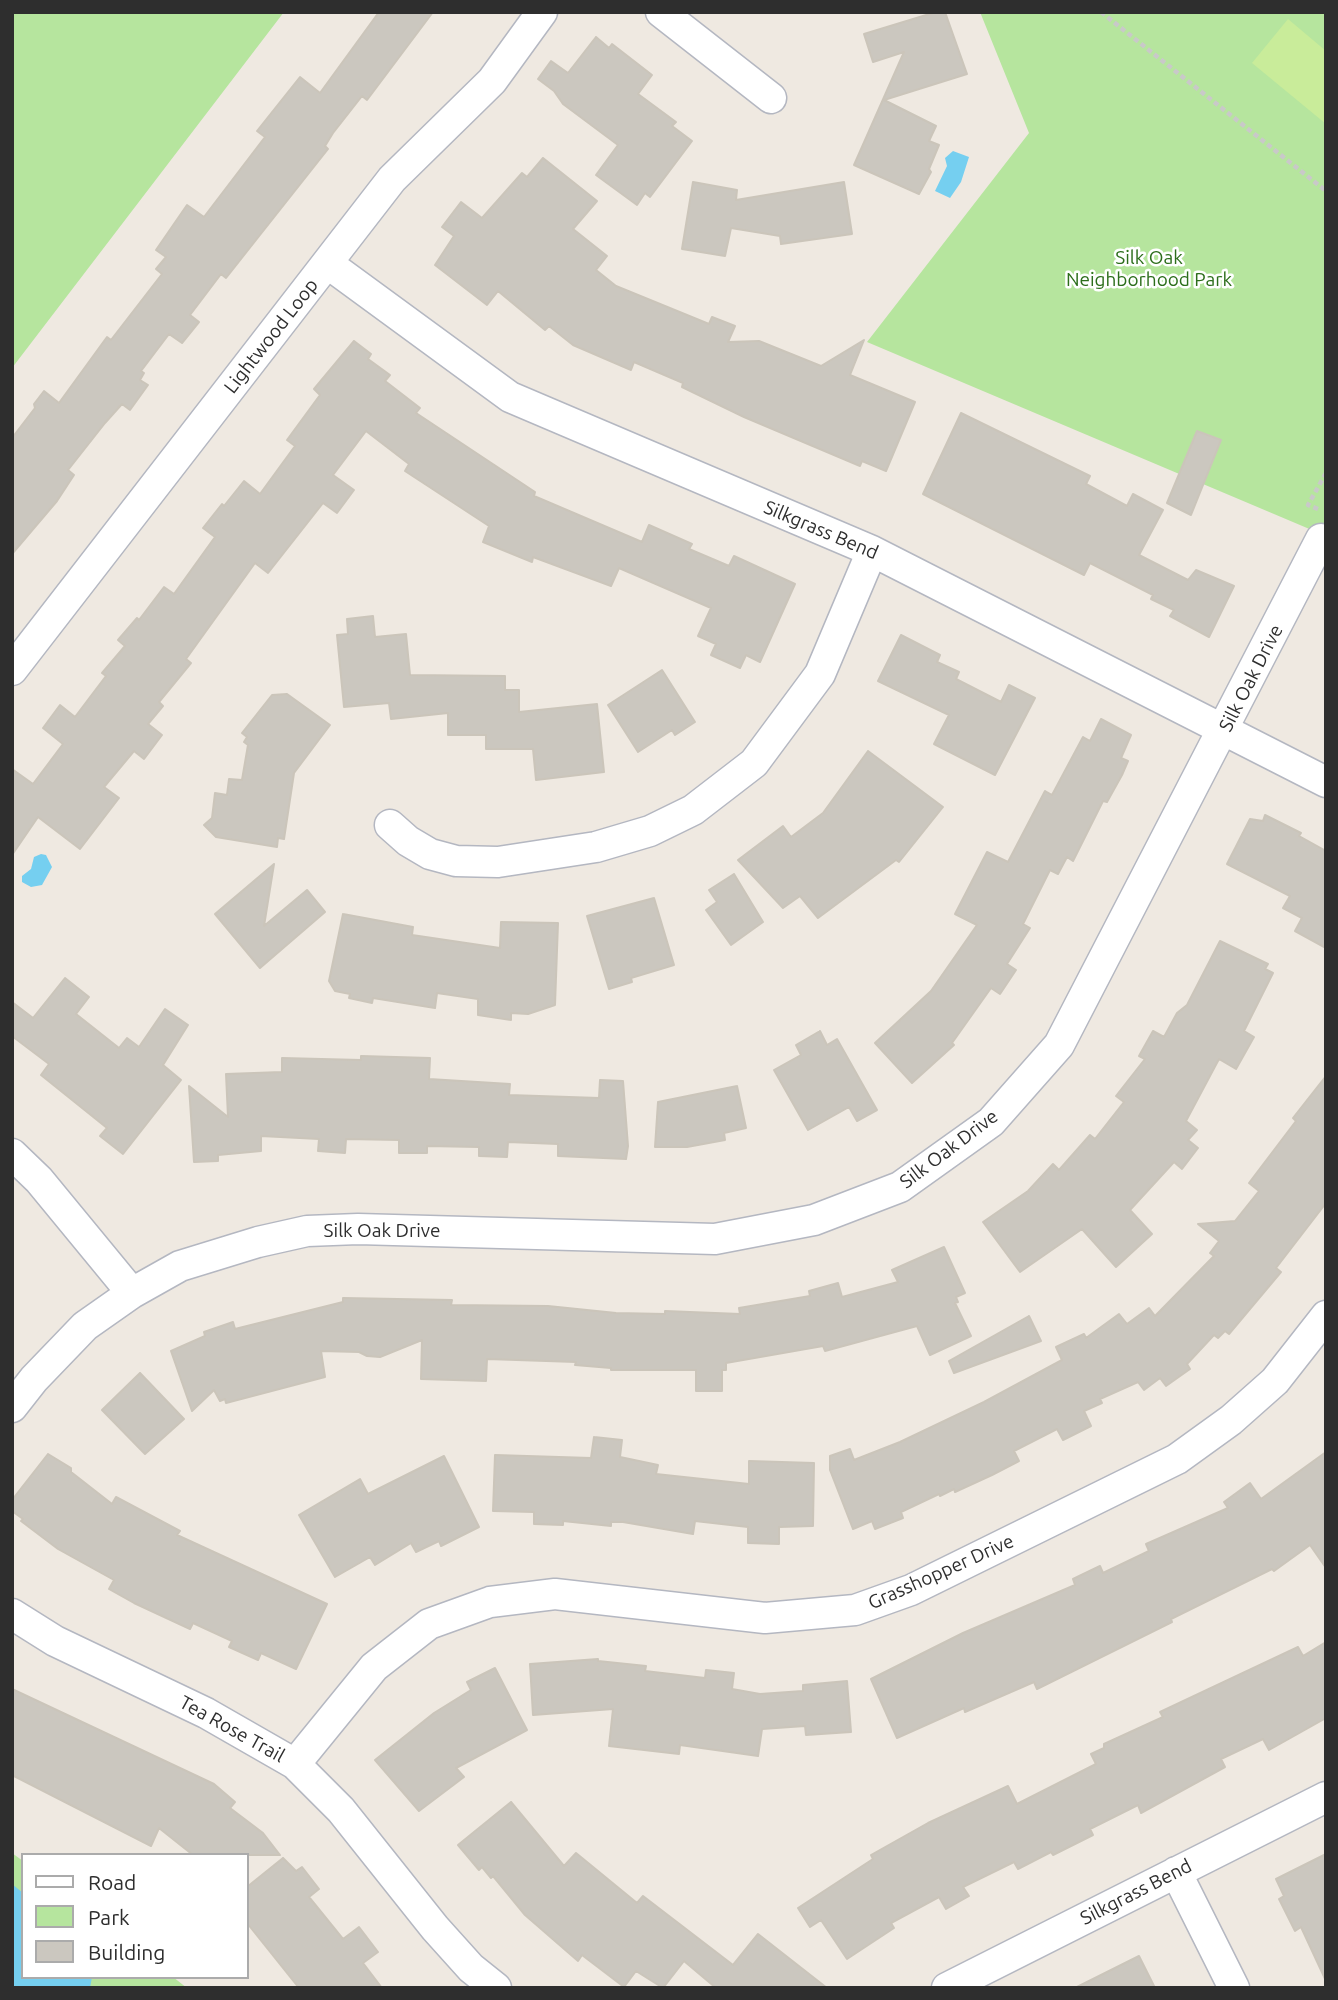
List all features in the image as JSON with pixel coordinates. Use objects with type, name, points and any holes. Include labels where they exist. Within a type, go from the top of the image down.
[{"type":"street","name":"Lightwood Loop","points":[[12,670],[392,179],[492,80],[542,12]]},
{"type":"street","points":[[661,12],[771,98]]},
{"type":"street","name":"Silkgrass Bend","points":[[327,263],[510,397],[872,551],[1326,782]]},
{"type":"street","name":"Silk Oak Drive","points":[[12,1407],[34,1379],[85,1326],[131,1293],[180,1266],[258,1242],[307,1231],[358,1229],[715,1239],[814,1220],[900,1187],[990,1122],[1059,1045],[1321,539]]},
{"type":"street","points":[[390,825],[408,841],[430,853],[456,861],[498,862],[596,847],[650,831],[694,810],[754,763],[820,674],[872,551]]},
{"type":"street","points":[[12,1154],[39,1180],[131,1293]]},
{"type":"street","name":"Grasshopper Drive","points":[[295,1764],[374,1667],[429,1624],[489,1602],[555,1594],[765,1618],[855,1610],[911,1590],[1177,1459],[1231,1420],[1275,1381],[1326,1316]]},
{"type":"street","name":"Tea Rose Trail","points":[[12,1614],[54,1641],[206,1713],[295,1764],[341,1810],[444,1938],[471,1968],[496,1988]]},
{"type":"street","name":"Silkgrass Bend","points":[[947,1988],[1326,1797]]},
{"type":"street","points":[[1176,1872],[1234,1988]]},
{"type":"path","points":[[1101,12],[1326,191]]},
{"type":"path","points":[[1308,505],[1326,473]]},
{"type":"green space","points":[[12,12],[284,12],[12,368]]},
{"type":"green space","name":"Silk Oak Neighborhood Park","points":[[980,12],[1326,12],[1326,536],[867,342],[1029,133]]},
{"type":"green space","points":[[1288,19],[1326,51],[1326,124],[1252,63]]},
{"type":"green space","points":[[12,1853],[21,1860],[21,1979],[176,1979],[187,1988],[12,1988]]},
{"type":"water","points":[[953,151],[969,157],[961,182],[950,198],[935,191],[947,166],[945,158]]},
{"type":"water","points":[[46,855],[52,867],[42,885],[31,887],[22,882],[22,876],[31,869],[34,857]]},
{"type":"water","points":[[12,1884],[21,1891],[21,1979],[92,1979],[90,1988],[12,1988]]},
{"type":"building","points":[[379,12],[433,12],[367,100],[362,96],[333,133],[325,146],[328,149],[226,278],[221,274],[190,315],[199,322],[182,343],[169,334],[141,371],[144,373],[140,380],[148,385],[130,410],[122,404],[105,423],[68,470],[74,475],[57,501],[12,554],[12,438],[35,408],[34,404],[44,391],[59,403],[107,337],[111,340],[162,274],[156,269],[166,257],[156,250],[187,205],[204,217],[265,137],[257,131],[300,77],[320,93]]},
{"type":"building","points":[[936,12],[945,12],[967,74],[884,100],[936,126],[929,141],[939,145],[929,169],[931,172],[919,194],[854,165],[904,52],[873,62],[864,34]]},
{"type":"building","points":[[596,37],[609,48],[612,44],[652,75],[638,94],[676,122],[672,126],[692,141],[650,197],[645,193],[637,205],[596,175],[618,145],[563,104],[554,91],[538,79],[551,61],[568,73]]},
{"type":"building","points":[[543,158],[597,201],[573,229],[607,256],[596,270],[616,286],[709,324],[712,317],[735,326],[728,342],[759,341],[821,366],[864,340],[850,375],[915,402],[886,471],[862,461],[860,466],[744,417],[682,387],[683,383],[634,362],[631,370],[573,345],[549,326],[545,330],[498,291],[487,305],[435,265],[454,236],[442,227],[461,202],[482,218],[522,173],[527,177]]},
{"type":"building","points":[[693,182],[737,190],[736,200],[844,182],[852,234],[781,244],[780,236],[731,228],[725,256],[682,249]]},
{"type":"building","points":[[354,341],[371,354],[368,359],[390,375],[385,381],[420,408],[416,413],[535,492],[534,496],[642,542],[649,525],[692,544],[689,549],[729,566],[734,556],[795,584],[760,662],[746,655],[740,668],[711,655],[716,644],[698,636],[711,608],[619,568],[611,586],[533,557],[532,562],[483,542],[489,526],[405,471],[409,464],[366,431],[333,475],[354,490],[337,513],[323,503],[268,573],[255,563],[186,659],[191,663],[159,702],[163,706],[148,724],[162,735],[144,759],[134,751],[104,787],[119,798],[80,849],[38,817],[12,855],[12,769],[33,784],[63,744],[43,728],[60,705],[75,717],[106,676],[102,673],[125,646],[118,640],[137,618],[139,620],[164,587],[174,594],[215,537],[203,528],[222,504],[224,506],[244,481],[260,494],[295,446],[287,440],[320,395],[314,389]]},
{"type":"building","points":[[961,413],[1090,476],[1086,484],[1127,506],[1133,494],[1163,510],[1139,555],[1188,580],[1196,570],[1234,586],[1209,637],[1170,616],[1174,610],[1151,599],[1153,595],[1090,563],[1084,575],[923,494]]},
{"type":"building","points":[[1197,431],[1221,440],[1191,515],[1167,503]]},
{"type":"building","points":[[373,616],[375,637],[406,634],[410,675],[505,676],[505,690],[519,690],[519,712],[597,704],[604,772],[536,780],[533,749],[486,749],[486,735],[448,735],[448,713],[391,719],[389,703],[344,707],[337,635],[348,634],[347,619]]},
{"type":"building","points":[[901,635],[940,655],[937,662],[959,672],[956,679],[1001,702],[1009,685],[1035,698],[995,775],[934,744],[949,715],[878,681]]},
{"type":"building","points":[[662,670],[695,722],[675,735],[672,730],[638,752],[608,705]]},
{"type":"building","points":[[287,694],[330,725],[294,773],[284,839],[278,838],[277,847],[216,837],[204,825],[212,818],[215,793],[227,795],[229,779],[242,780],[248,745],[244,742],[247,737],[242,733],[272,695]]},
{"type":"building","points":[[1101,719],[1131,735],[1121,758],[1128,761],[1122,775],[1107,802],[1103,801],[1073,861],[1067,857],[1058,874],[1050,870],[1023,924],[1030,928],[1007,964],[1016,970],[1000,994],[991,988],[952,1043],[954,1045],[912,1083],[875,1043],[931,991],[977,925],[955,914],[987,852],[1008,862],[1045,791],[1052,795],[1083,737],[1090,741]]},
{"type":"building","points":[[868,751],[943,807],[899,862],[896,860],[818,918],[800,896],[783,908],[738,860],[783,826],[791,837],[823,813]]},
{"type":"building","points":[[1265,815],[1301,833],[1299,836],[1326,851],[1326,948],[1295,931],[1302,918],[1283,908],[1290,896],[1227,864],[1250,819],[1263,821]]},
{"type":"building","points":[[274,864],[264,926],[307,890],[325,912],[260,968],[215,914]]},
{"type":"building","points":[[734,874],[763,922],[731,945],[706,910],[717,902],[709,890]]},
{"type":"building","points":[[654,898],[674,965],[631,978],[632,982],[609,989],[587,916]]},
{"type":"building","points":[[343,914],[413,927],[412,935],[500,948],[501,922],[558,923],[555,1005],[528,1014],[511,1013],[511,1020],[478,1015],[478,999],[437,993],[435,1008],[373,998],[372,1003],[349,998],[350,994],[335,991],[329,981]]},
{"type":"building","points":[[1220,941],[1268,964],[1265,969],[1273,973],[1244,1031],[1254,1037],[1236,1069],[1219,1059],[1186,1121],[1197,1130],[1188,1140],[1198,1148],[1182,1169],[1174,1162],[1130,1210],[1152,1234],[1116,1267],[1082,1229],[1020,1272],[983,1222],[1028,1191],[1053,1164],[1059,1170],[1090,1135],[1095,1139],[1124,1102],[1116,1096],[1145,1059],[1139,1056],[1153,1031],[1164,1037],[1177,1013],[1187,1005]]},
{"type":"building","points":[[65,978],[89,997],[76,1014],[119,1048],[127,1038],[139,1047],[165,1009],[188,1025],[163,1065],[181,1080],[123,1154],[100,1136],[107,1128],[41,1075],[49,1064],[12,1036],[12,1002],[33,1018]]},
{"type":"building","points":[[820,1031],[827,1045],[837,1039],[877,1110],[857,1121],[849,1107],[808,1130],[774,1070],[801,1055],[796,1045]]},
{"type":"building","points":[[361,1056],[430,1058],[429,1079],[510,1084],[509,1095],[599,1098],[600,1080],[623,1081],[628,1146],[626,1159],[558,1156],[558,1144],[508,1142],[507,1157],[479,1156],[479,1147],[427,1146],[427,1153],[399,1153],[399,1140],[346,1139],[345,1153],[318,1151],[319,1139],[261,1136],[261,1151],[218,1155],[218,1161],[194,1162],[189,1086],[228,1117],[226,1074],[282,1072],[282,1058],[361,1060]]},
{"type":"building","points":[[1326,1076],[1326,1203],[1276,1268],[1281,1272],[1229,1334],[1225,1331],[1218,1338],[1214,1335],[1187,1364],[1190,1369],[1166,1386],[1160,1378],[1144,1390],[1138,1382],[1100,1399],[1102,1403],[1084,1411],[1091,1426],[1063,1440],[1057,1429],[1014,1451],[1019,1461],[992,1475],[955,1492],[954,1489],[940,1496],[939,1494],[901,1512],[903,1518],[875,1529],[872,1521],[853,1529],[830,1470],[830,1456],[850,1449],[854,1460],[900,1442],[984,1402],[1062,1360],[1056,1347],[1084,1334],[1086,1338],[1119,1314],[1127,1324],[1149,1308],[1155,1316],[1214,1256],[1210,1253],[1219,1241],[1198,1224],[1235,1221],[1259,1191],[1249,1183],[1296,1121],[1293,1118]]},
{"type":"building","points":[[737,1086],[746,1128],[724,1133],[725,1140],[687,1147],[655,1147],[658,1102]]},
{"type":"building","points":[[944,1247],[965,1293],[956,1297],[958,1302],[955,1303],[971,1336],[930,1355],[917,1326],[825,1351],[823,1346],[726,1363],[726,1370],[722,1370],[722,1391],[696,1391],[696,1370],[611,1370],[575,1365],[576,1362],[487,1359],[486,1381],[421,1379],[422,1340],[380,1357],[359,1352],[321,1351],[325,1377],[226,1403],[225,1399],[220,1401],[214,1390],[192,1411],[171,1351],[205,1336],[204,1332],[233,1322],[235,1329],[343,1302],[343,1298],[452,1300],[451,1305],[548,1306],[616,1313],[665,1314],[665,1311],[740,1314],[739,1308],[810,1296],[809,1291],[838,1283],[842,1297],[898,1282],[892,1270]]},
{"type":"building","points":[[1029,1316],[1041,1341],[954,1373],[949,1361]]},
{"type":"building","points":[[140,1373],[184,1419],[145,1454],[102,1410]]},
{"type":"building","points":[[594,1437],[622,1440],[620,1457],[658,1465],[656,1474],[749,1484],[749,1461],[814,1463],[813,1526],[779,1527],[779,1544],[748,1543],[748,1527],[695,1521],[693,1534],[623,1522],[611,1522],[611,1526],[563,1521],[563,1525],[534,1524],[534,1512],[493,1511],[495,1455],[591,1458]]},
{"type":"building","points":[[1326,1452],[1326,1568],[1310,1545],[1274,1571],[1272,1569],[1171,1619],[1172,1622],[1037,1689],[1034,1682],[965,1712],[964,1708],[897,1738],[871,1679],[963,1633],[1075,1585],[1073,1579],[1100,1566],[1103,1573],[1149,1551],[1146,1544],[1228,1508],[1224,1502],[1250,1483],[1261,1499]]},
{"type":"building","points":[[48,1454],[71,1468],[71,1472],[112,1504],[116,1497],[180,1531],[177,1535],[327,1604],[296,1669],[261,1653],[258,1660],[229,1647],[232,1641],[193,1623],[190,1629],[134,1603],[109,1589],[114,1580],[58,1549],[21,1521],[23,1519],[12,1511],[12,1500]]},
{"type":"building","points":[[444,1456],[479,1527],[441,1546],[439,1541],[416,1552],[411,1543],[375,1565],[370,1557],[335,1577],[299,1515],[360,1479],[368,1494]]},
{"type":"building","points":[[1326,1642],[1326,1718],[1269,1750],[1263,1739],[1221,1759],[1225,1767],[1141,1813],[1138,1805],[1090,1829],[1093,1835],[1053,1855],[1051,1852],[1018,1869],[1014,1862],[963,1887],[969,1896],[946,1909],[939,1897],[891,1923],[894,1928],[847,1959],[821,1920],[810,1927],[798,1908],[873,1859],[871,1855],[928,1823],[1008,1786],[1017,1804],[1096,1764],[1091,1754],[1104,1748],[1104,1744],[1163,1717],[1160,1712],[1298,1647],[1303,1656]]},
{"type":"building","points":[[598,1659],[646,1666],[645,1671],[705,1678],[706,1670],[734,1673],[732,1689],[760,1694],[803,1691],[803,1685],[847,1681],[851,1732],[806,1735],[805,1726],[762,1729],[758,1756],[680,1745],[679,1754],[609,1746],[613,1709],[533,1715],[530,1664]]},
{"type":"building","points":[[495,1668],[527,1730],[456,1768],[464,1777],[419,1811],[375,1760],[434,1713],[471,1690],[467,1682]]},
{"type":"building","points":[[12,1689],[214,1784],[235,1802],[230,1808],[263,1833],[280,1855],[190,1853],[159,1828],[151,1846],[12,1775]]},
{"type":"building","points":[[511,1802],[564,1866],[576,1853],[637,1903],[643,1896],[733,1965],[758,1934],[827,1988],[716,1988],[684,1961],[663,1988],[636,1971],[624,1987],[582,1955],[578,1961],[525,1915],[493,1876],[491,1878],[482,1867],[479,1870],[458,1845]]},
{"type":"building","points":[[1326,1854],[1326,1981],[1301,1927],[1295,1931],[1279,1899],[1284,1896],[1276,1879]]},
{"type":"building","points":[[283,1858],[296,1871],[302,1867],[319,1889],[309,1897],[343,1939],[359,1927],[378,1952],[363,1963],[382,1988],[299,1988],[248,1924],[248,1886]]},
{"type":"building","points":[[1139,1956],[1155,1988],[1075,1988]]}]
